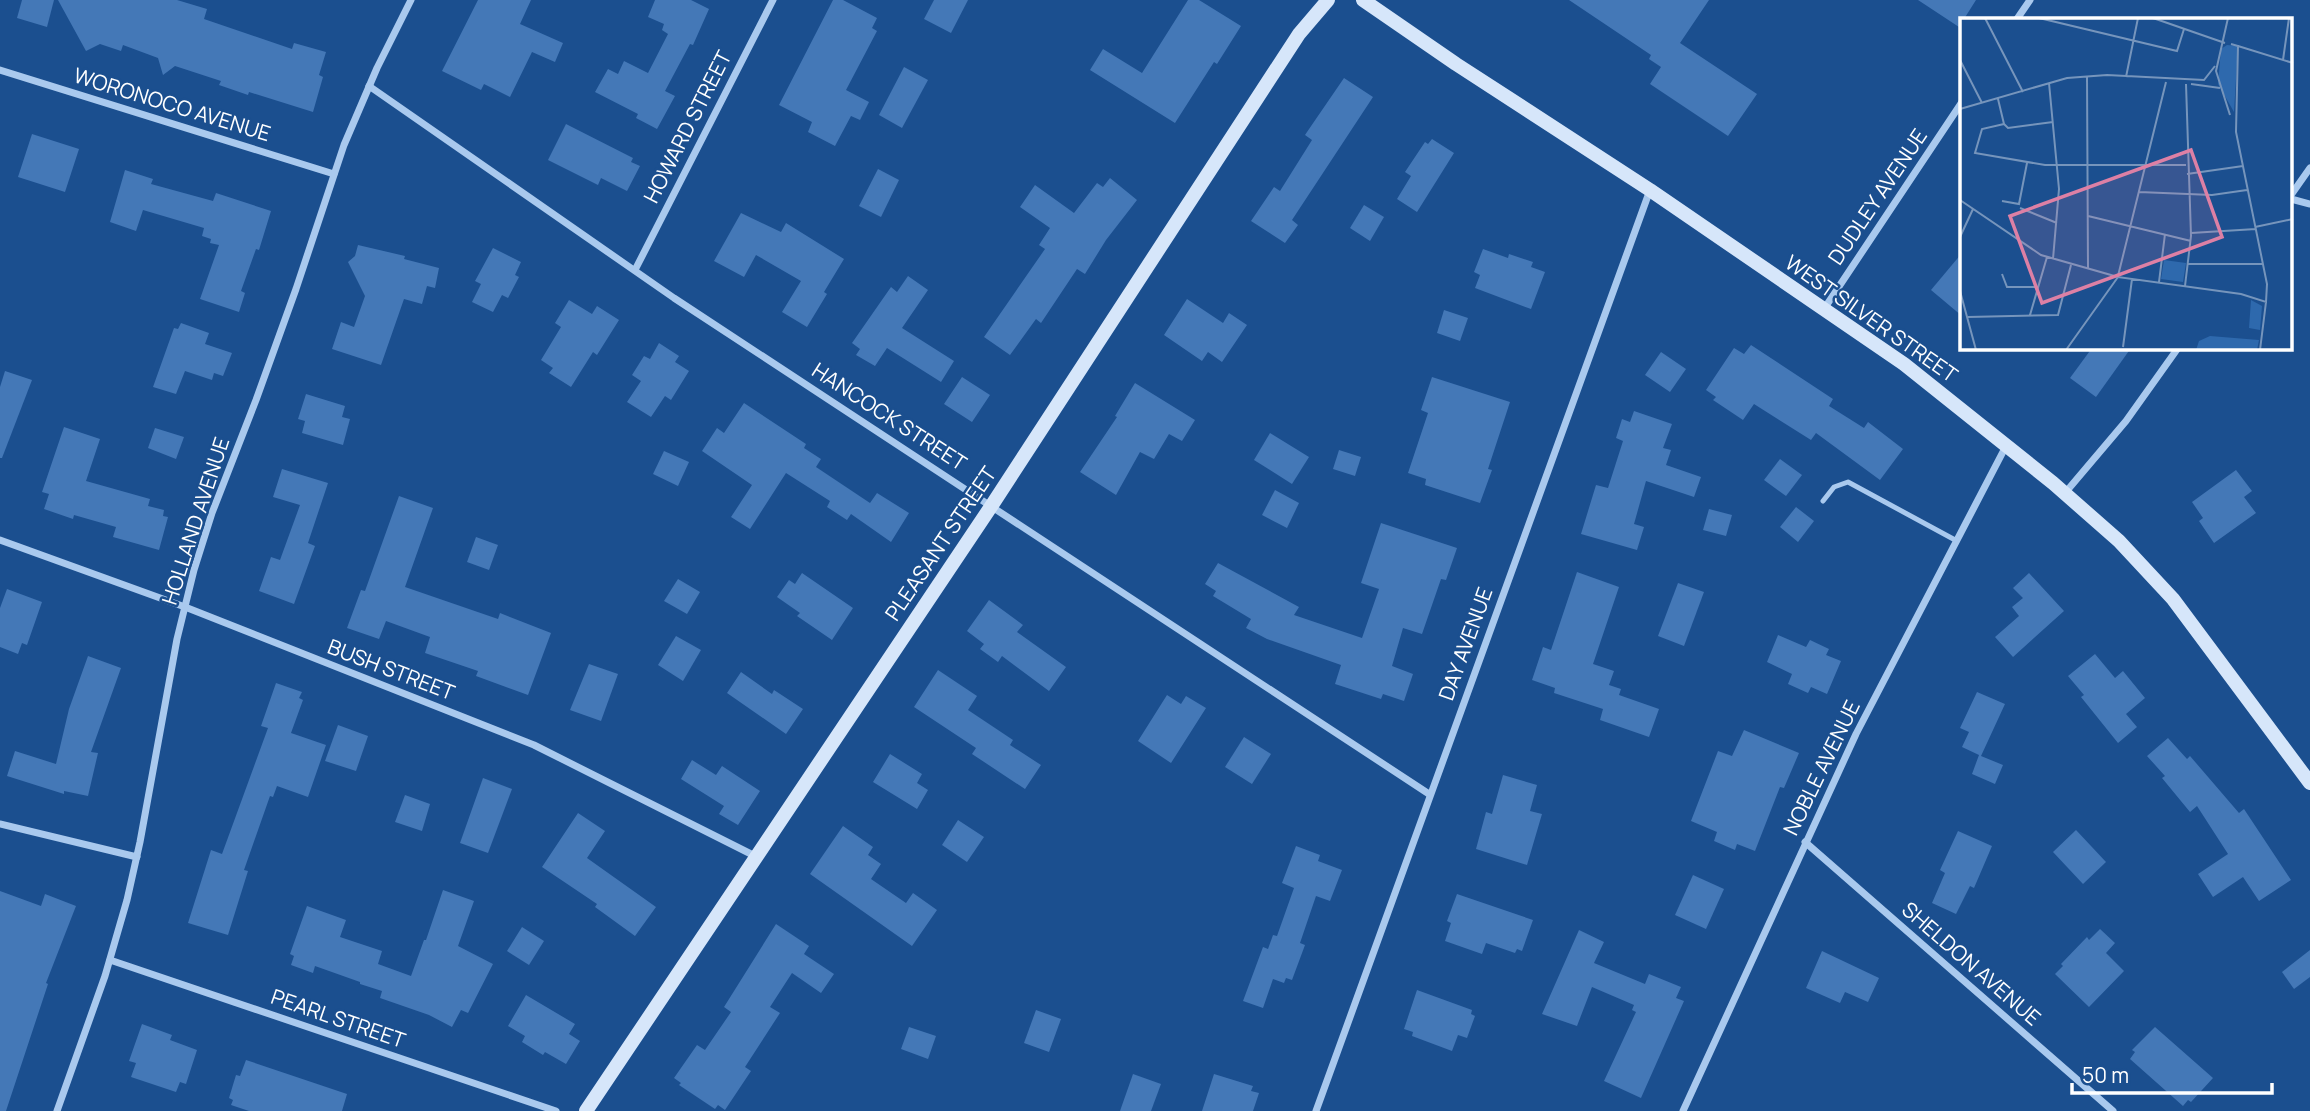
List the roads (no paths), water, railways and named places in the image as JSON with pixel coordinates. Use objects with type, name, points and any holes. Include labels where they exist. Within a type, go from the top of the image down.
[{"type":"street","name":"HOLLAND AVENUE","points":[[57,1111],[110,960],[137,857],[185,607],[212,513],[276,344],[334,174],[369,86],[411,0]]},
{"type":"street","name":"HOWARD STREET","points":[[635,270],[773,0]]},
{"type":"street","name":"PLEASANT STREET","points":[[586,1111],[992,505],[1299,34],[1328,0]]},
{"type":"street","name":"WEST SILVER STREET","points":[[1363,0],[1455,64],[1650,190],[1905,364],[2065,493],[2119,541],[2173,599],[2310,783]]},
{"type":"street","points":[[2018,18],[2030,0]]},
{"type":"street","name":"WORONOCO AVENUE","points":[[0,70],[334,174]]},
{"type":"street","name":"HANCOCK STREET","points":[[369,86],[635,270],[1429,794]]},
{"type":"street","name":"DUDLEY AVENUE","points":[[1824,310],[1960,106]]},
{"type":"street","points":[[2292,195],[2310,168]]},
{"type":"street","name":"DAY AVENUE","points":[[1316,1111],[1650,190]]},
{"type":"street","points":[[2292,197],[2310,204]]},
{"type":"street","points":[[2065,493],[2126,421],[2177,350]]},
{"type":"street","name":"NOBLE AVENUE","points":[[1682,1111],[1856,734],[2006,446]]},
{"type":"street","name":"BUSH STREET","points":[[0,540],[185,607],[534,745],[758,857]]},
{"type":"street","points":[[0,824],[137,857]]},
{"type":"street","name":"SHELDON AVENUE","points":[[1805,842],[2113,1111]]},
{"type":"street","name":"PEARL STREET","points":[[110,960],[556,1111]]},
{"type":"lane","points":[[1823,501],[1834,487],[1848,482],[1956,541]]}]
